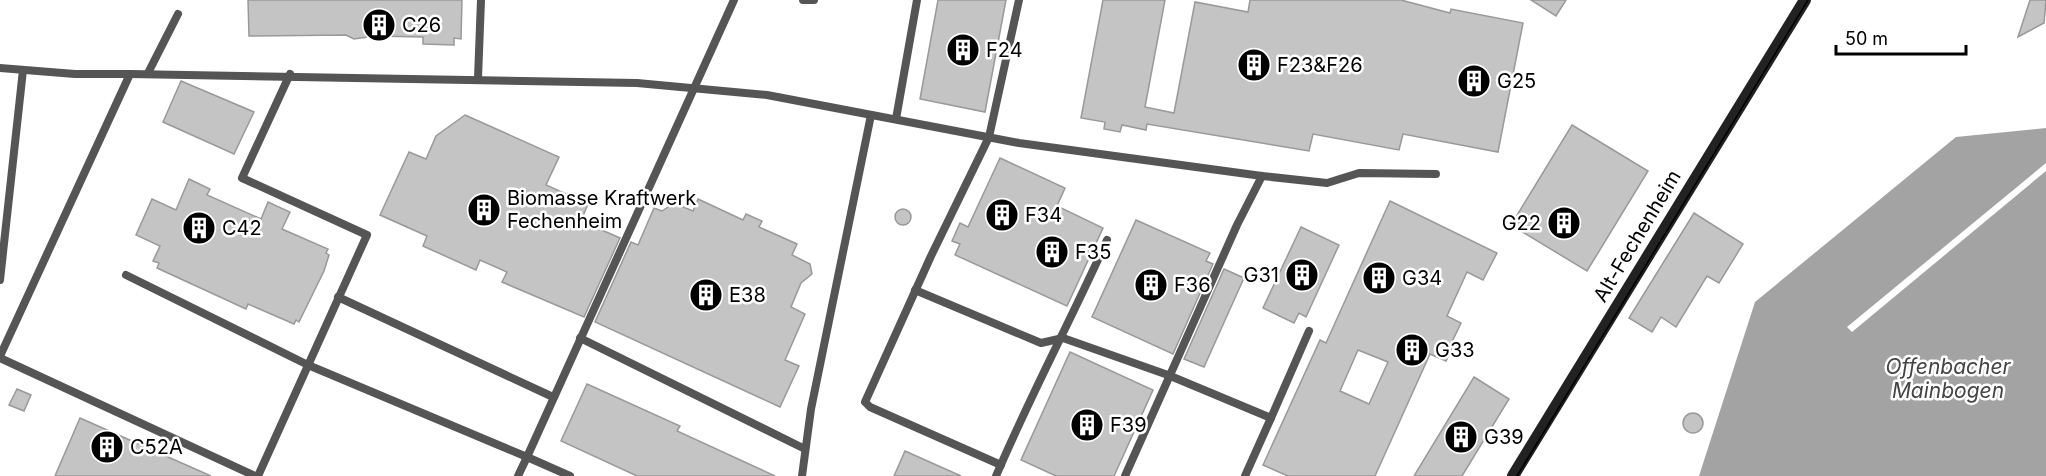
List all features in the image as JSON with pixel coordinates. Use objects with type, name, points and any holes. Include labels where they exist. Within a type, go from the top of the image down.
[{"type":"street","name":"Alt-Fechenheim","points":[[1513,476],[1804,0]]},
{"type":"lane","points":[[478,78],[481,0]]},
{"type":"lane","points":[[518,476],[734,0]]},
{"type":"lane","points":[[803,0],[814,0]]},
{"type":"lane","points":[[896,119],[917,0]]},
{"type":"lane","points":[[1001,465],[870,407],[865,402],[915,290],[989,137],[1019,0]]},
{"type":"lane","points":[[148,73],[178,14]]},
{"type":"lane","points":[[0,68],[75,74],[290,74],[637,83],[767,95],[989,137],[1262,176],[1327,183],[1359,173],[1436,174]]},
{"type":"lane","points":[[0,280],[23,70]]},
{"type":"lane","points":[[130,74],[0,357],[257,476],[367,235],[242,178],[290,74]]},
{"type":"lane","points":[[802,476],[840,260],[871,115]]},
{"type":"lane","points":[[1125,476],[1236,225],[1262,176]]},
{"type":"lane","points":[[996,476],[1037,382],[1063,338],[1107,240]]},
{"type":"lane","points":[[126,275],[308,365],[570,476]]},
{"type":"lane","points":[[915,290],[1041,343],[1063,338],[1168,375],[1271,418]]},
{"type":"lane","points":[[338,297],[553,397]]},
{"type":"lane","points":[[1245,476],[1310,331]]},
{"type":"lane","points":[[580,338],[805,449]]},
{"type":"water","name":"Offenbacher Mainbogen","points":[[2046,128],[2046,163],[1847,327],[1852,332],[2046,171],[2046,476],[1699,476],[1755,302],[1956,137]]},
{"type":"building","name":"C26","points":[[248,0],[462,0],[461,39],[454,38],[454,45],[423,44],[423,37],[375,36],[354,39],[346,35],[249,36]]},
{"type":"building","name":"F24","points":[[938,0],[1006,0],[985,112],[920,99]]},
{"type":"building","points":[[1103,0],[1165,0],[1145,107],[1174,113],[1195,2],[1248,12],[1250,0],[1401,0],[1450,13],[1451,9],[1523,23],[1498,152],[1403,134],[1399,150],[1313,134],[1309,151],[1147,124],[1146,130],[1122,125],[1120,132],[1104,129],[1105,122],[1081,118]]},
{"type":"building","points":[[1531,0],[1566,0],[1556,16]]},
{"type":"building","points":[[2030,0],[2046,0],[2044,23],[2018,37]]},
{"type":"building","points":[[181,81],[254,112],[234,154],[163,122]]},
{"type":"building","name":"Biomasse Kraftwerk Fechenheim","points":[[465,115],[559,157],[546,185],[588,204],[581,221],[620,238],[584,317],[502,282],[507,272],[480,260],[476,270],[423,246],[427,236],[380,215],[409,152],[426,159],[436,136]]},
{"type":"building","points":[[1572,125],[1648,171],[1587,271],[1511,225]]},
{"type":"building","points":[[1000,158],[1065,188],[1057,206],[1103,228],[1067,306],[955,255],[960,244],[952,241],[960,223],[968,227]]},
{"type":"building","points":[[189,179],[210,189],[207,195],[261,219],[268,202],[290,212],[282,229],[328,249],[326,253],[329,255],[324,271],[299,322],[296,320],[294,324],[248,304],[246,309],[157,268],[159,263],[153,261],[160,246],[136,235],[152,199],[176,210]]},
{"type":"building","name":"E38","points":[[698,199],[743,220],[746,214],[762,221],[759,227],[797,244],[792,255],[810,264],[812,274],[801,283],[791,307],[805,314],[785,360],[799,366],[780,407],[595,322],[631,242],[638,245],[654,208],[662,211],[674,203],[693,211]]},
{"type":"building","points":[[1390,201],[1497,253],[1483,280],[1467,272],[1447,316],[1461,323],[1451,344],[1454,345],[1446,361],[1430,354],[1375,476],[1288,476],[1263,465],[1320,340],[1326,343]],"holes":[[[1358,350],[1388,362],[1369,404],[1340,391]]]},
{"type":"building","points":[[900,209],[906,209],[911,217],[909,223],[900,225],[895,220],[895,214]]},
{"type":"building","points":[[1694,213],[1743,244],[1719,283],[1707,276],[1676,327],[1661,317],[1652,332],[1629,318]]},
{"type":"building","name":"F36","points":[[1136,220],[1210,253],[1206,261],[1213,264],[1173,354],[1092,317]]},
{"type":"building","name":"G31","points":[[1301,227],[1339,245],[1306,317],[1299,313],[1294,323],[1263,308]]},
{"type":"building","points":[[1224,269],[1244,278],[1204,367],[1184,359]]},
{"type":"building","name":"F39","points":[[1070,352],[1153,390],[1114,476],[1056,476],[1021,460]]},
{"type":"building","name":"G39","points":[[1474,377],[1509,399],[1462,476],[1414,476]]},
{"type":"building","points":[[587,384],[680,426],[677,431],[775,476],[637,476],[561,441]]},
{"type":"building","points":[[17,389],[31,395],[24,411],[9,405]]},
{"type":"building","points":[[1689,413],[1697,413],[1703,419],[1703,427],[1697,433],[1689,433],[1683,427],[1683,419]]},
{"type":"building","name":"C52A","points":[[80,418],[211,476],[55,476]]},
{"type":"building","points":[[905,451],[961,476],[894,476]]},
{"type":"tram line","points":[[1517,476],[1808,0]]},
{"type":"place","name":"C26","points":[[379,25]]},
{"type":"place","name":"F24","points":[[963,50]]},
{"type":"place","name":"F23&F26","points":[[1254,65]]},
{"type":"place","name":"G25","points":[[1474,81]]},
{"type":"place","name":"Biomasse Kraftwerk Fechenheim","points":[[484,210]]},
{"type":"place","name":"F34","points":[[1002,215]]},
{"type":"place","name":"G22","points":[[1564,223]]},
{"type":"place","name":"C42","points":[[199,228]]},
{"type":"place","name":"F35","points":[[1052,252]]},
{"type":"place","name":"G31","points":[[1302,275]]},
{"type":"place","name":"G34","points":[[1379,278]]},
{"type":"place","name":"F36","points":[[1151,285]]},
{"type":"place","name":"E38","points":[[706,295]]},
{"type":"place","name":"G33","points":[[1412,350]]},
{"type":"place","name":"F39","points":[[1087,425]]},
{"type":"place","name":"G39","points":[[1461,437]]},
{"type":"place","name":"C52A","points":[[107,447]]}]
